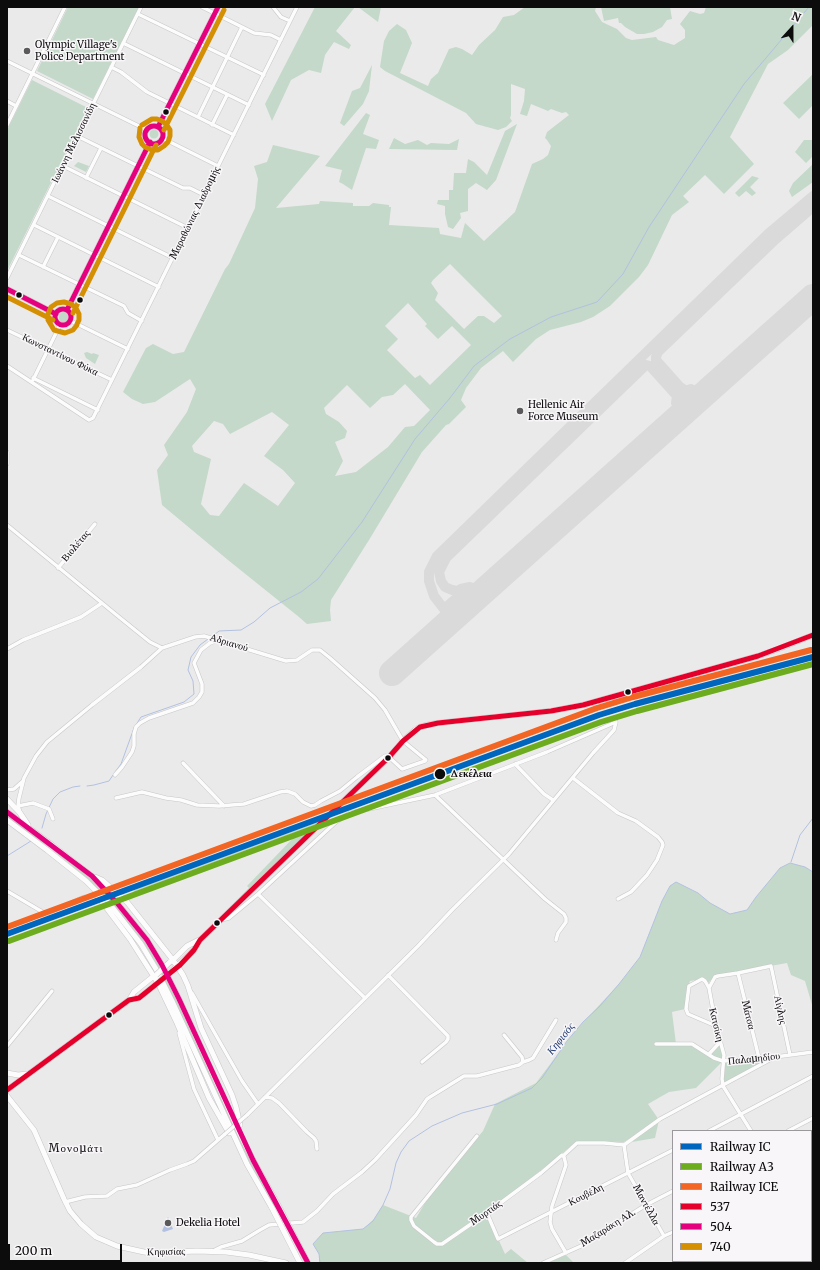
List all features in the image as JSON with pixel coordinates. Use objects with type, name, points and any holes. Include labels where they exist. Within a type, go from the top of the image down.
[{"type":"main road","points":[[158,127],[218,7]]},
{"type":"main road","points":[[151,127],[158,127],[163,132],[162,138],[157,143],[148,141],[146,136],[147,130],[151,127]]},
{"type":"main road","points":[[67,310],[150,142]]},
{"type":"main road","points":[[7,289],[56,314]]},
{"type":"main road","points":[[60,310],[67,310],[72,316],[71,321],[66,326],[60,325],[56,322],[56,314],[60,310]]},
{"type":"main road","points":[[129,1000],[139,998],[176,968],[194,950],[200,940],[390,757],[403,741],[415,730],[427,725],[551,711],[583,705],[778,650],[813,635]]},
{"type":"main road","points":[[7,799],[20,813],[31,829]]},
{"type":"main road","points":[[7,812],[69,857],[92,876],[126,913],[156,954],[182,1005],[241,1136],[308,1263]]},
{"type":"main road","points":[[7,820],[47,850],[97,891],[121,918],[141,944],[150,958],[172,1001],[247,1164],[272,1208],[300,1263]]},
{"type":"main road","points":[[7,824],[17,828]]},
{"type":"main road","points":[[92,876],[102,880],[127,902],[186,980],[201,1028],[236,1107],[241,1136]]},
{"type":"main road","points":[[86,881],[130,938],[155,975],[210,1098],[229,1134],[236,1140]]},
{"type":"main road","points":[[7,1090],[129,1000],[134,992],[172,961],[187,946],[200,940]]},
{"type":"main road","points":[[7,1073],[18,1076],[30,1073]]},
{"type":"main road","name":"Κηφισίας","points":[[7,1096],[34,1130],[65,1202],[76,1218],[88,1231],[96,1236],[116,1246],[151,1253],[212,1251],[242,1254],[286,1263]]},
{"type":"street","points":[[7,125],[65,7]]},
{"type":"street","name":"Ιωάννη Μελισσανίδη","points":[[7,278],[141,7]]},
{"type":"street","points":[[202,7],[254,33],[271,35],[281,40]]},
{"type":"street","points":[[273,7],[281,17],[290,21]]},
{"type":"street","name":"Μαραθώνιας Διαδρομής","points":[[32,380],[89,420],[92,419],[98,410],[298,7]]},
{"type":"street","points":[[138,14],[264,75]]},
{"type":"street","points":[[198,117],[242,27]]},
{"type":"street","points":[[123,43],[249,105]]},
{"type":"street","points":[[7,61],[147,130]]},
{"type":"street","points":[[111,68],[121,72],[147,92],[234,135]]},
{"type":"street","points":[[212,125],[227,95]]},
{"type":"street","points":[[7,101],[16,106]]},
{"type":"street","points":[[77,136],[183,188],[190,188],[204,195]]},
{"type":"street","points":[[162,138],[218,166]]},
{"type":"street","points":[[86,178],[101,148]]},
{"type":"street","points":[[62,166],[188,228]]},
{"type":"street","points":[[48,196],[173,258]]},
{"type":"street","points":[[34,225],[159,287]]},
{"type":"street","points":[[43,267],[58,237]]},
{"type":"street","points":[[19,254],[124,306],[128,314],[142,321]]},
{"type":"street","points":[[71,321],[128,349]]},
{"type":"street","points":[[32,380],[60,325]]},
{"type":"street","name":"Κωνσταντίνου Φύκα","points":[[7,330],[112,380]]},
{"type":"street","points":[[7,366],[32,380],[98,410]]},
{"type":"street","points":[[7,452],[7,464]]},
{"type":"street","name":"Βιολέτας","points":[[58,568],[95,524]]},
{"type":"street","points":[[7,525],[150,642],[162,648],[141,667],[47,742],[36,756],[18,787],[7,790]]},
{"type":"street","points":[[7,649],[23,640],[81,617],[102,603]]},
{"type":"street","name":"Αδριανού","points":[[162,648],[199,636],[209,636],[234,646],[286,661],[297,660],[312,650],[320,650],[378,701],[403,741]]},
{"type":"street","points":[[115,775],[132,752],[134,746],[134,734],[136,727],[140,723],[149,718],[193,703],[199,697],[202,692],[202,684],[194,663],[201,650],[218,640]]},
{"type":"street","points":[[65,1202],[85,1197],[107,1196],[117,1189],[138,1185],[194,1161],[247,1115],[503,859],[614,730],[616,722],[547,752],[435,795],[354,812],[345,816],[336,822],[258,894],[229,918],[221,920]]},
{"type":"street","points":[[116,798],[142,792],[197,805],[224,806],[244,804],[287,791],[295,794],[308,805],[315,805],[321,800],[340,791],[385,756],[390,757],[402,769],[425,761],[425,759],[403,741]]},
{"type":"street","points":[[183,763],[224,806]]},
{"type":"street","points":[[515,764],[544,794],[553,800]]},
{"type":"street","points":[[20,813],[18,806],[24,778]]},
{"type":"street","points":[[573,778],[618,813],[636,821],[658,837],[663,844],[657,860],[647,875],[631,892],[618,899]]},
{"type":"street","points":[[435,795],[545,899],[564,914],[566,922],[558,933],[556,940]]},
{"type":"street","points":[[18,806],[33,803],[45,807],[49,809],[53,819]]},
{"type":"street","points":[[7,891],[46,914],[84,897]]},
{"type":"street","points":[[258,894],[365,998]]},
{"type":"street","name":"Αίγλης","points":[[738,973],[771,966],[790,1055]]},
{"type":"street","points":[[716,1026],[690,1015],[687,1012],[689,986],[702,979],[709,988],[716,976],[738,973]]},
{"type":"street","name":"Μάτσα","points":[[738,973],[758,1058]]},
{"type":"street","points":[[388,975],[448,1036],[446,1042],[422,1062]]},
{"type":"street","points":[[188,986],[238,1074],[258,1104]]},
{"type":"street","name":"Κατσίκη","points":[[709,988],[716,1026],[724,1054],[723,1061]]},
{"type":"street","points":[[7,1046],[52,991]]},
{"type":"street","points":[[212,1251],[242,1241],[269,1226],[304,1222],[318,1211],[333,1194],[375,1160],[416,1115],[426,1099],[464,1076],[477,1076],[514,1067],[533,1058],[556,1020]]},
{"type":"street","points":[[177,1023],[194,1089],[218,1140]]},
{"type":"street","points":[[504,1036],[521,1054],[524,1060],[523,1062]]},
{"type":"street","points":[[709,1054],[720,1042]]},
{"type":"street","points":[[656,1044],[692,1044],[723,1061]]},
{"type":"street","name":"Παλαμηδίου","points":[[750,1130],[724,1086],[722,1079],[723,1061],[776,1057],[813,1052]]},
{"type":"street","points":[[628,1172],[624,1145],[660,1119],[776,1057]]},
{"type":"street","points":[[711,1130],[813,1076]]},
{"type":"street","points":[[265,1097],[272,1098],[279,1103],[314,1138],[317,1149]]},
{"type":"street","points":[[790,1130],[813,1118]]},
{"type":"street","name":"Μυρτιάς","points":[[477,1136],[419,1205],[411,1217],[414,1226],[434,1242],[440,1244],[487,1213],[541,1173],[557,1158],[563,1156],[577,1143],[624,1145]]},
{"type":"street","name":"Κουβέλη","points":[[487,1213],[498,1239],[672,1150]]},
{"type":"street","points":[[563,1156],[566,1161],[566,1165],[550,1213],[550,1222],[552,1230],[566,1253]]},
{"type":"street","name":"Μαντέλλα","points":[[628,1172],[664,1236]]},
{"type":"street","name":"Μαζαράκη Αλ.","points":[[543,1263],[581,1246],[646,1205],[672,1192]]},
{"type":"street","points":[[625,1263],[664,1236],[672,1232]]},
{"type":"green space","points":[[68,7],[139,7],[93,99],[37,71]]},
{"type":"green space","points":[[315,7],[355,7],[336,31],[351,45],[349,49],[334,42],[325,55],[321,73],[309,70],[291,80],[272,121],[265,104]]},
{"type":"green space","points":[[358,7],[381,7],[378,22]]},
{"type":"green space","points":[[525,7],[596,7],[595,11],[602,22],[617,29],[626,38],[632,40],[656,37],[658,40],[674,45],[685,38],[685,30],[680,24],[690,11],[700,14],[704,13],[706,7],[813,7],[813,25],[788,50],[768,64],[730,137],[754,164],[724,194],[705,175],[683,196],[689,202],[672,215],[648,265],[639,277],[610,306],[593,317],[581,322],[550,330],[536,339],[513,362],[503,351],[481,368],[466,388],[461,400],[466,407],[449,424],[446,425],[422,452],[331,600],[331,621],[307,624],[162,505],[157,470],[168,455],[164,445],[187,412],[196,389],[190,379],[155,402],[143,404],[132,399],[123,392],[146,348],[153,344],[173,354],[184,352],[225,269],[229,264],[255,208],[258,179],[254,166],[267,162],[273,145],[320,156],[276,208],[319,204],[320,201],[353,203],[353,206],[369,206],[373,203],[389,205],[389,207],[391,207],[389,225],[439,228],[440,234],[461,238],[465,223],[484,241],[515,212],[532,164],[548,155],[551,146],[545,138],[547,132],[569,115],[566,112],[562,113],[551,109],[548,111],[531,104],[527,116],[520,114],[524,101],[525,89],[511,84],[510,118],[512,121],[506,127],[498,130],[476,124],[466,113],[380,67],[384,41],[389,31],[397,24],[406,30],[412,43],[400,73],[428,86],[431,79],[438,73],[449,49],[456,47],[472,55],[479,45],[495,30],[503,17],[514,15]],"holes":[[[450,264],[502,316],[494,323],[484,316],[478,316],[464,329],[435,300],[438,293],[431,283]],[[408,303],[427,324],[425,326],[438,339],[452,326],[471,345],[430,385],[420,375],[415,378],[387,350],[398,339],[385,326]],[[405,384],[430,410],[414,426],[405,427],[388,447],[356,472],[335,476],[343,461],[335,442],[345,438],[347,431],[339,422],[326,414],[324,408],[347,385],[370,408],[382,397],[393,395]],[[272,412],[289,425],[264,456],[283,470],[295,483],[278,506],[244,483],[219,516],[210,515],[201,504],[211,459],[194,452],[192,446],[214,421],[223,424],[230,434]]]},
{"type":"green space","points":[[601,7],[670,7],[672,19],[667,20],[662,27],[653,32],[637,34],[619,23],[618,18],[604,21]]},
{"type":"green space","points":[[372,65],[369,91],[363,104],[344,126],[340,123],[352,91],[360,88]]},
{"type":"green space","points":[[813,74],[813,105],[799,119],[783,103]]},
{"type":"green space","points":[[32,80],[88,108],[7,271],[7,130]]},
{"type":"green space","points":[[366,113],[370,115],[363,134],[379,140],[376,149],[366,148],[352,190],[339,182],[342,170],[325,166]]},
{"type":"green space","points":[[517,124],[496,180],[487,190],[476,183],[468,189],[468,211],[460,213],[461,218],[453,229],[448,227],[445,206],[437,204],[438,200],[449,200],[449,190],[453,190],[454,173],[466,173],[468,159],[474,162],[487,175],[505,131]]},
{"type":"green space","points":[[152,130],[156,130],[158,134],[156,138],[152,138],[150,136],[150,132]]},
{"type":"green space","points":[[394,138],[405,144],[418,140],[427,145],[431,143],[449,144],[459,139],[457,150],[389,149]]},
{"type":"green space","points":[[804,140],[813,140],[813,156],[806,163],[795,152]]},
{"type":"green space","points":[[78,162],[89,166],[86,172],[74,166]]},
{"type":"green space","points":[[813,164],[813,182],[792,197],[789,191],[793,183]]},
{"type":"green space","points":[[752,176],[759,178],[750,187],[756,193],[752,196],[746,191],[739,197],[735,193]]},
{"type":"green space","points":[[62,312],[66,312],[68,313],[68,321],[62,322],[59,319],[59,315]]},
{"type":"green space","points":[[87,352],[99,355],[95,364],[86,358],[84,353]]},
{"type":"green space","points":[[7,815],[90,877],[115,904],[145,941],[177,999],[239,1137],[276,1207],[274,1208],[249,1163],[158,967],[143,942],[113,905],[88,879],[50,848],[7,818]]},
{"type":"green space","points":[[320,821],[242,897],[241,896],[249,888],[247,886],[296,835],[294,833],[171,878],[136,894],[133,891],[138,888]]},
{"type":"green space","points":[[790,863],[805,867],[813,872],[813,1008],[805,981],[791,975],[787,963],[715,976],[708,983],[702,979],[690,981],[686,992],[685,1009],[672,1012],[676,1044],[687,1043],[696,1046],[715,1060],[722,1061],[710,1053],[720,1043],[723,1061],[696,1088],[669,1092],[648,1104],[659,1120],[655,1138],[632,1142],[642,1132],[624,1142],[577,1141],[487,1214],[505,1254],[511,1249],[528,1263],[320,1263],[319,1254],[313,1244],[323,1233],[363,1229],[373,1220],[383,1205],[416,1218],[428,1198],[483,1131],[495,1104],[536,1083],[575,1031],[619,984],[640,957],[662,901],[670,886],[676,882],[698,893],[710,903],[730,914],[747,910],[780,868]]},
{"type":"green space","points":[[723,1061],[768,1061],[723,1086]]},
{"type":"green space","points":[[813,1242],[813,1263],[772,1262],[812,1262]]},
{"type":"green space","points":[[566,1255],[574,1263],[547,1263]]},
{"type":"water","name":"Dekelia Hotel","points":[[168,1217],[173,1229],[164,1232],[162,1231]]},
{"type":"waterway","points":[[214,635],[219,631],[241,630],[254,622],[270,608],[301,592],[318,579],[362,522],[415,439],[450,398],[474,366],[510,339],[551,317],[597,302],[623,274],[649,227],[744,84],[809,7]]},
{"type":"waterway","points":[[115,772],[121,764],[134,728],[141,717],[184,702],[194,694],[193,681],[188,670],[191,657],[200,645],[208,639]]},
{"type":"waterway","points":[[87,786],[109,781],[113,775]]},
{"type":"waterway","points":[[42,828],[46,814],[53,799],[60,792],[80,786]]},
{"type":"waterway","points":[[791,862],[800,835],[813,818]]},
{"type":"waterway","points":[[7,856],[31,841]]},
{"type":"waterway","name":"Κηφισός","points":[[320,1263],[319,1254],[313,1244],[323,1233],[363,1229],[373,1221],[383,1205],[390,1189],[396,1163],[401,1152],[409,1141],[432,1126],[462,1113],[497,1104],[532,1088],[542,1078],[567,1041],[619,984],[640,957],[662,901],[670,886],[676,882],[698,893],[710,903],[730,914],[747,910],[780,868],[790,863],[805,867],[813,872]]},
{"type":"taxiway","points":[[467,589],[444,609],[434,596],[429,581],[429,572],[437,556],[769,233],[813,196]]},
{"type":"taxiway","points":[[470,587],[458,591],[445,587],[441,581],[439,572],[446,558],[646,365],[650,366],[677,396],[676,403],[691,389],[686,391],[680,387],[656,360],[658,352],[776,239],[813,207]]},
{"type":"runway","points":[[392,673],[813,297]]},
{"type":"rail line","name":"ICE","points":[[7,927],[597,708],[811,650]]},
{"type":"rail line","name":"IC","points":[[7,934],[599,715],[813,657]]},
{"type":"rail line","name":"A3","points":[[9,941],[601,722],[813,664]]},
{"type":"transit line","name":"504","points":[[158,127],[218,7]]},
{"type":"transit line","name":"740","points":[[164,130],[224,10]]},
{"type":"transit line","name":"740","points":[[140,128],[139,137],[145,147],[152,150],[158,150],[168,142],[170,130],[162,121],[152,119],[142,125]]},
{"type":"transit line","name":"504","points":[[154,126],[160,129],[163,135],[160,141],[154,144],[148,141],[145,135],[148,129],[154,126]]},
{"type":"transit line","name":"504","points":[[67,310],[150,142]]},
{"type":"transit line","name":"740","points":[[73,313],[156,145]]},
{"type":"transit line","name":"504","points":[[7,289],[56,314]]},
{"type":"transit line","name":"740","points":[[7,297],[53,320]]},
{"type":"transit line","name":"740","points":[[77,324],[79,314],[76,308],[71,304],[64,302],[57,303],[51,307],[48,314],[48,320],[54,330],[65,333],[73,330],[77,325]]},
{"type":"transit line","name":"504","points":[[60,309],[66,309],[71,314],[71,317],[69,323],[66,325],[60,325],[55,320],[55,314],[60,309]]},
{"type":"transit line","name":"537","points":[[7,1090],[129,1000],[139,998],[180,965],[194,950],[200,940],[389,757],[403,741],[420,727],[438,723],[551,711],[583,705],[758,656],[813,635]]},
{"type":"transit line","name":"504","points":[[7,812],[92,876],[117,903],[147,940],[162,965],[179,999],[253,1160],[308,1263]]},
{"type":"place","name":"Olympic Village's Police Department","points":[[27,51]]},
{"type":"place","name":"Hellenic Air Force Museum","points":[[520,411]]},
{"type":"place","name":"Δεκέλεια","points":[[440,774]]},
{"type":"place","name":"Dekelia Hotel","points":[[168,1223]]},
{"type":"district","name":"Μονομάτι","points":[[76,1149]]}]
